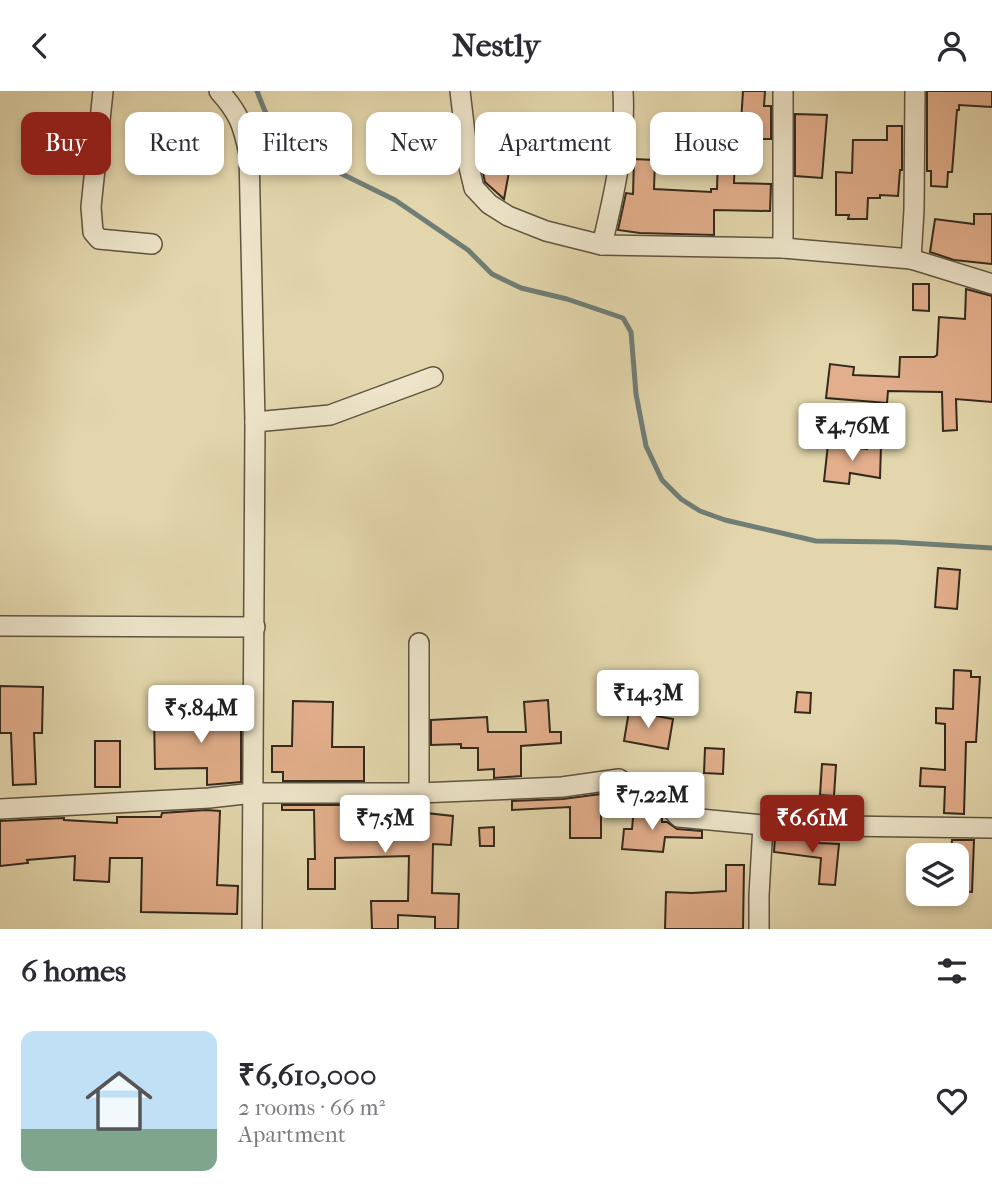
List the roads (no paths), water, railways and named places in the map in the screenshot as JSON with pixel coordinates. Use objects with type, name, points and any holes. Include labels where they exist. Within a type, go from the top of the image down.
[{"type":"street","points":[[103,91],[91,207],[93,232],[99,239],[112,242],[152,244]]},
{"type":"street","points":[[219,91],[235,109],[249,154],[253,248],[255,627],[252,929]]},
{"type":"street","points":[[460,91],[474,188],[489,204],[508,216],[546,231],[602,245],[783,249],[911,259],[992,284]]},
{"type":"street","points":[[602,245],[624,127],[623,91]]},
{"type":"street","points":[[783,91],[783,249]]},
{"type":"street","points":[[911,259],[915,91]]},
{"type":"street","points":[[254,422],[330,415],[432,377]]},
{"type":"street","points":[[0,626],[255,627]]},
{"type":"street","points":[[419,643],[419,793]]},
{"type":"street","points":[[0,809],[209,798],[253,793],[419,793],[562,787],[619,779],[647,799],[666,803],[679,817],[763,825],[992,828]]},
{"type":"street","points":[[759,929],[763,825]]},
{"type":"waterway","points":[[257,91],[271,123],[293,150],[395,200],[468,250],[492,274],[521,288],[567,299],[623,318],[631,332],[636,394],[646,446],[662,480],[681,499],[700,511],[725,520],[816,541],[894,542],[992,548]]}]
